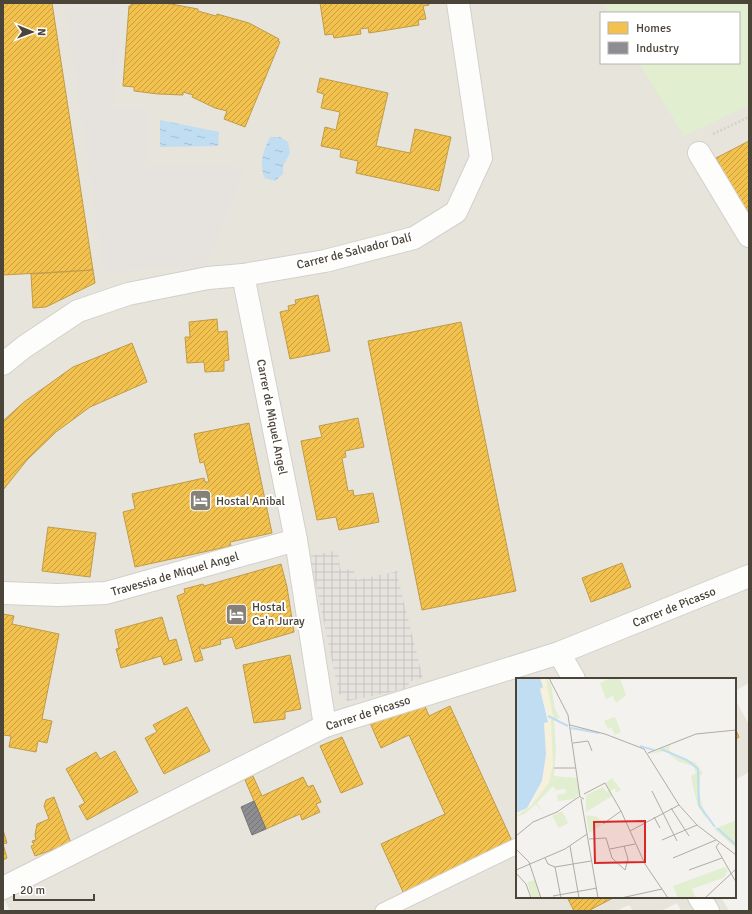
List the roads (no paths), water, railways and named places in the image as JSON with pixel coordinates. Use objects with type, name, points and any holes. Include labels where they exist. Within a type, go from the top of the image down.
[{"type":"street","name":"Carrer de Salvador Dalí","points":[[3,364],[78,311],[128,294],[208,278],[243,275],[325,261],[414,238],[456,212],[481,158],[458,3]]},
{"type":"street","points":[[699,153],[749,236]]},
{"type":"street","name":"Carrer de Miquel Angel","points":[[243,275],[296,540],[325,726]]},
{"type":"street","name":"Travessia de Miquel Angel","points":[[3,593],[58,595],[106,593],[296,540]]},
{"type":"street","name":"Carrer de Picasso","points":[[3,888],[325,726],[559,653],[749,576]]},
{"type":"street","points":[[559,653],[573,678]]},
{"type":"street","points":[[700,898],[708,911]]},
{"type":"lane","points":[[383,911],[516,846]]},
{"type":"water","points":[[160,120],[219,132],[218,146],[160,147]]},
{"type":"water","points":[[270,137],[280,137],[288,142],[290,153],[283,166],[283,174],[275,181],[265,178],[262,168],[264,152]]},
{"type":"place","name":"Hostal Anibal","points":[[200,501]]},
{"type":"place","name":"Hostal Ca'n Juray","points":[[237,614]]}]
